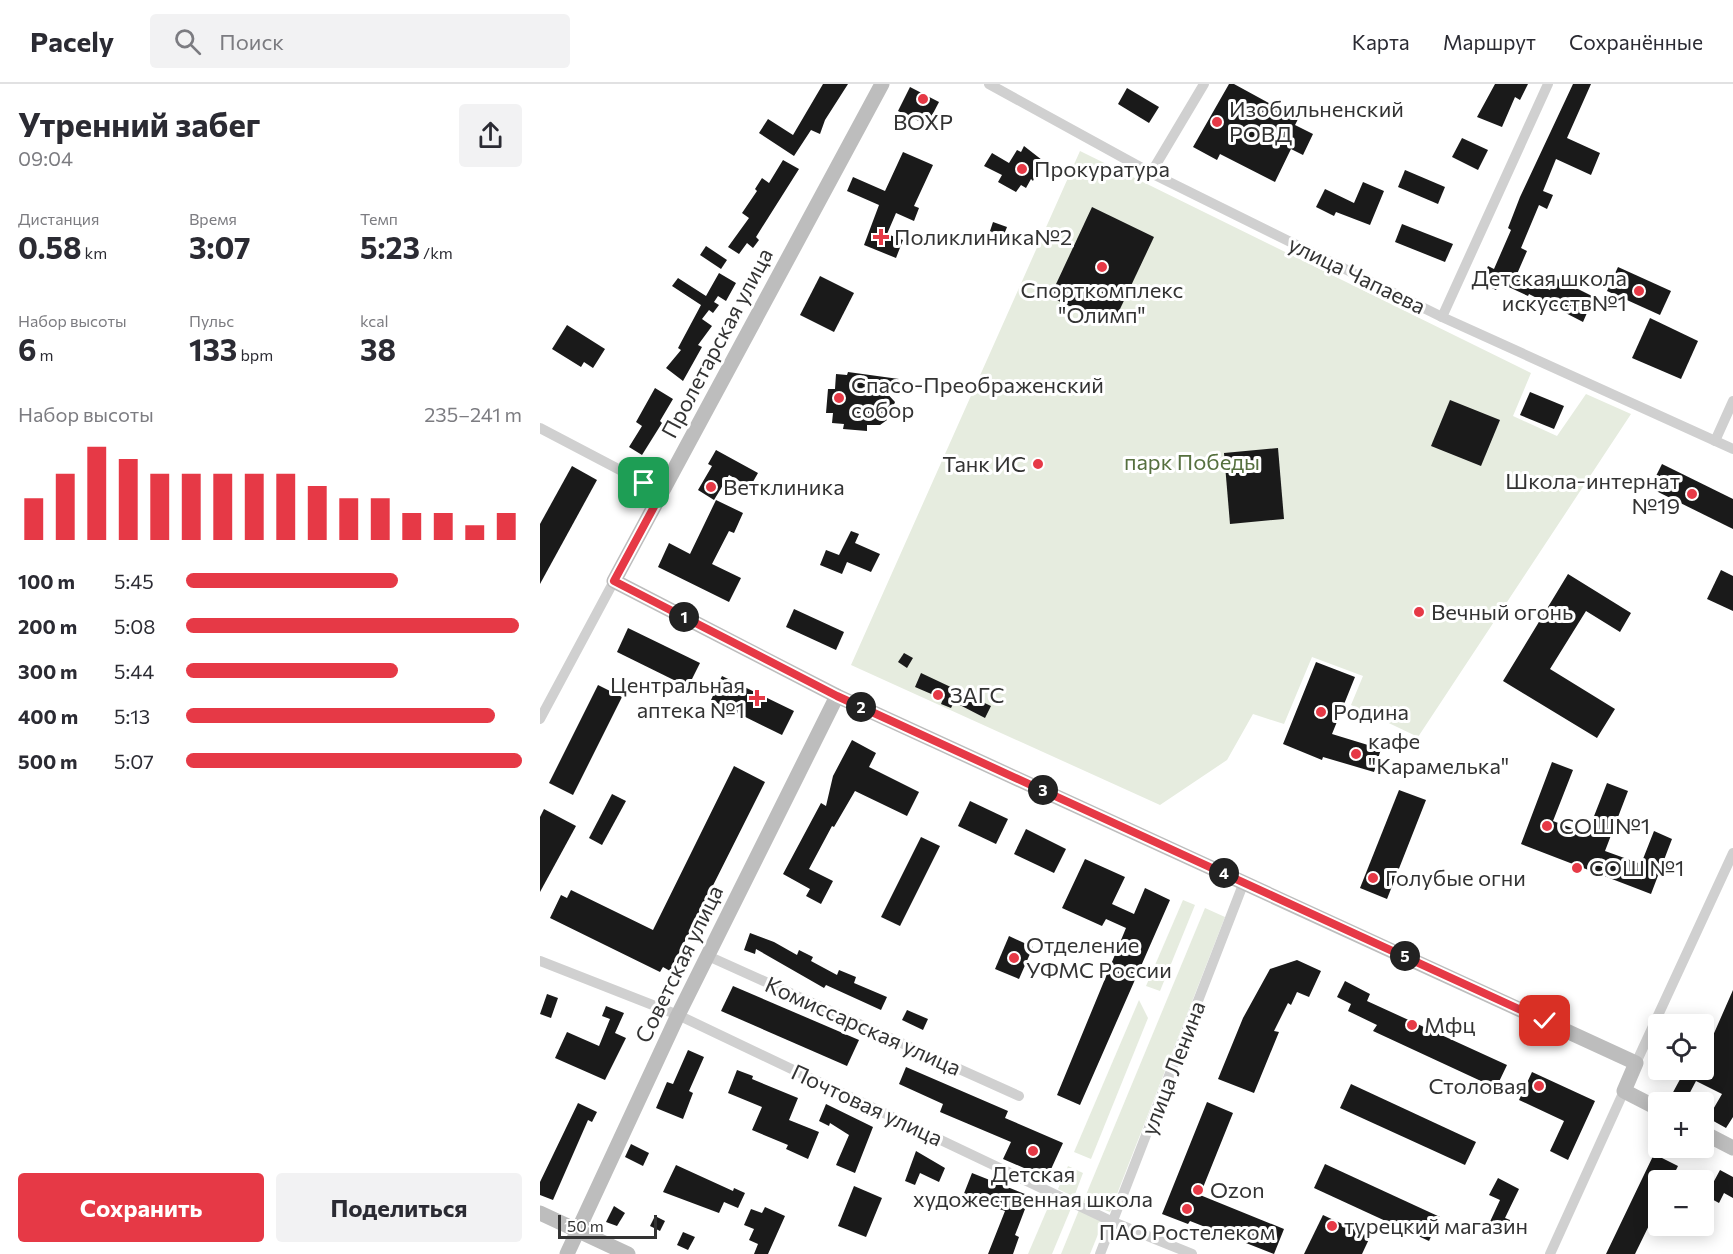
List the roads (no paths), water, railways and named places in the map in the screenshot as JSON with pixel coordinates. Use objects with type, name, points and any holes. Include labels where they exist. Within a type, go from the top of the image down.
[{"type":"street","name":"Пролетарская улица","points":[[540,719],[882,84]]},
{"type":"street","name":"улица Чапаева","points":[[988,84],[1150,173],[1442,317],[1733,449]]},
{"type":"street","points":[[1150,173],[1204,84]]},
{"type":"street","points":[[1442,317],[1548,84]]},
{"type":"street","points":[[1715,441],[1733,401]]},
{"type":"street","points":[[540,428],[662,492]]},
{"type":"street","points":[[614,581],[837,696],[1636,1063]]},
{"type":"street","name":"Советская улица","points":[[567,1254],[678,1015],[837,696]]},
{"type":"street","points":[[1550,1254],[1733,853]]},
{"type":"street","name":"улица Ленина","points":[[1100,1254],[1244,882]]},
{"type":"street","name":"Комиссарская улица","points":[[708,956],[1019,1096]]},
{"type":"street","name":"Почтовая улица","points":[[540,961],[678,1015],[1113,1222],[1192,1254]]},
{"type":"street","points":[[1624,1090],[1648,1103]]},
{"type":"street","points":[[1714,1138],[1733,1148]]},
{"type":"street","points":[[540,1213],[628,1254]]},
{"type":"place","name":"ВОХР","points":[[923,99]]},
{"type":"place","name":"Изобильненский РОВД","points":[[1217,122]]},
{"type":"place","name":"Прокуратура","points":[[1022,169]]},
{"type":"place","name":"Поликлиника№2","points":[[881,237]]},
{"type":"place","name":"Спорткомплекс \"Олимп\"","points":[[1102,267]]},
{"type":"place","name":"Детская школа искусств№1","points":[[1639,291]]},
{"type":"place","name":"Спасо-Преображенский собор","points":[[839,398]]},
{"type":"place","name":"Танк ИС","points":[[1038,464]]},
{"type":"place","name":"Ветклиника","points":[[711,487]]},
{"type":"place","name":"Школа-интернат №19","points":[[1692,494]]},
{"type":"place","name":"Вечный огонь","points":[[1419,612]]},
{"type":"place","name":"ЗАГС","points":[[938,695]]},
{"type":"place","name":"Центральная аптека №1","points":[[757,698]]},
{"type":"place","name":"Родина","points":[[1321,712]]},
{"type":"place","name":"кафе \"Карамелька\"","points":[[1356,754]]},
{"type":"place","name":"СОШ№1","points":[[1547,826]]},
{"type":"place","name":"СОШ №1","points":[[1577,868]]},
{"type":"place","name":"Голубые огни","points":[[1373,878]]},
{"type":"place","name":"Отделение УФМС России","points":[[1014,958]]},
{"type":"place","name":"Мфц","points":[[1412,1025]]},
{"type":"place","name":"Столовая","points":[[1539,1086]]},
{"type":"place","name":"Детская художественная школа","points":[[1033,1151]]},
{"type":"place","name":"Ozon","points":[[1198,1190]]},
{"type":"place","name":"ПАО Ростелеком","points":[[1187,1209]]},
{"type":"place","name":"турецкий магазин","points":[[1332,1226]]},
{"type":"park label","name":"парк Победы","points":[[1192,462]]}]
